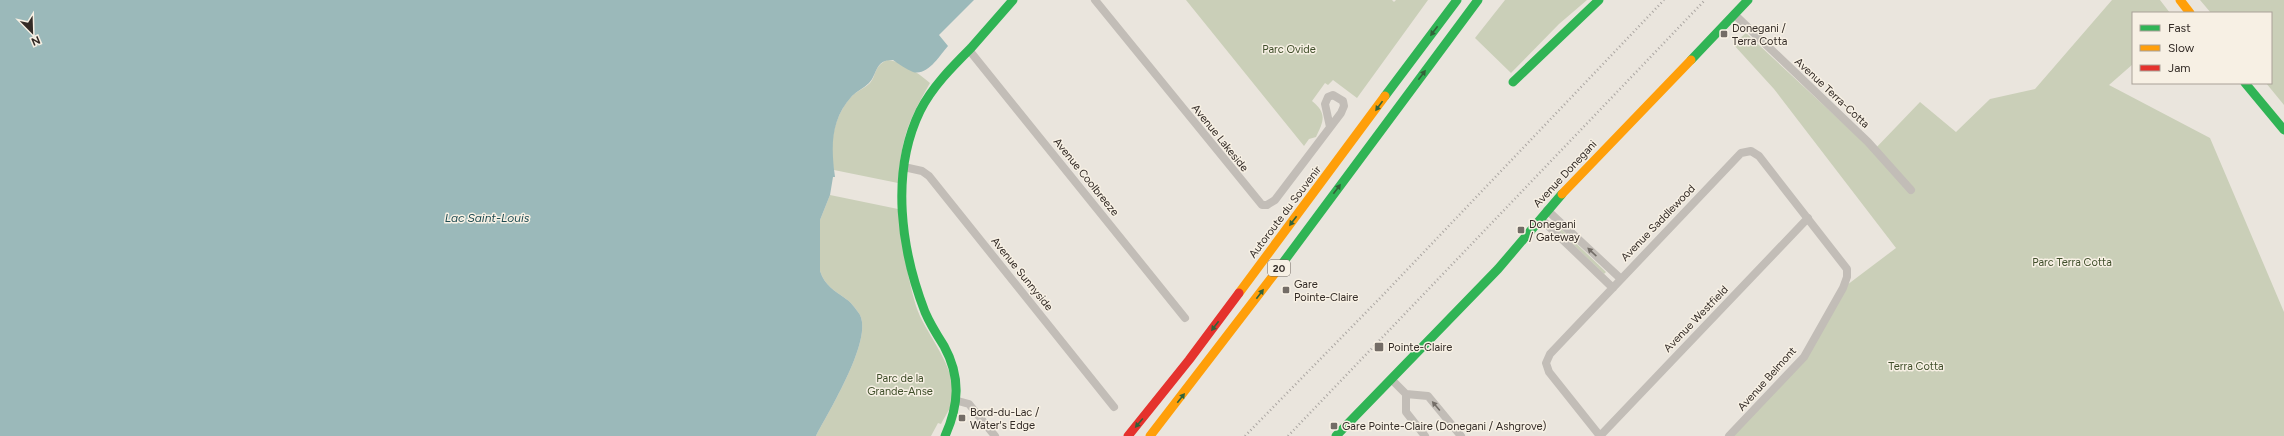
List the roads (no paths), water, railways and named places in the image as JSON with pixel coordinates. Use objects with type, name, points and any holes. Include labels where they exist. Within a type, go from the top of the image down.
[{"type":"main road","points":[[945,436],[958,401],[955,370],[925,313],[910,260],[904,217],[904,167],[909,140],[918,115],[943,75],[969,50],[1013,0]]},
{"type":"main road","name":"Autoroute du Souvenir","points":[[1128,436],[1189,360],[1457,0]]},
{"type":"main road","name":"20","points":[[1150,436],[1222,345],[1478,0]]},
{"type":"main road","points":[[1513,82],[1599,0]]},
{"type":"main road","name":"Avenue Donegani","points":[[1336,436],[1392,380],[1498,269],[1547,210],[1748,0]]},
{"type":"main road","points":[[2180,0],[2189,12]]},
{"type":"main road","points":[[2246,84],[2284,130]]},
{"type":"street","name":"Avenue Lakeside","points":[[1095,0],[1262,205],[1267,205],[1275,200],[1330,127]]},
{"type":"street","name":"Avenue Terra-Cotta","points":[[1734,14],[1868,142],[1911,190]]},
{"type":"street","name":"Avenue Coolbreeze","points":[[969,50],[1185,318]]},
{"type":"street","name":"Avenue Saddlewood","points":[[1600,436],[1548,372],[1546,363],[1550,354],[1741,153],[1751,151],[1759,156],[1847,269]]},
{"type":"street","name":"Avenue Sunnyside","points":[[904,167],[922,170],[929,176],[1114,407]]},
{"type":"street","points":[[1547,210],[1620,279]]},
{"type":"street","name":"Avenue Westfield","points":[[1600,436],[1808,218]]},
{"type":"street","points":[[1541,219],[1613,288]]},
{"type":"street","name":"Avenue Belmont","points":[[1729,436],[1804,356],[1843,288],[1847,277],[1847,269]]},
{"type":"street","points":[[1392,380],[1406,394],[1428,396],[1461,436]]},
{"type":"street","points":[[1406,394],[1406,412],[1425,436]]},
{"type":"street","points":[[958,401],[969,404],[995,436]]},
{"type":"water","name":"Lac Saint-Louis","points":[[0,0],[974,0],[939,35],[948,46],[929,68],[924,71],[913,72],[893,60],[882,62],[869,83],[852,96],[845,105],[836,125],[833,145],[835,177],[833,177],[830,195],[820,220],[820,271],[827,284],[853,305],[858,312],[862,323],[861,338],[856,355],[839,393],[816,436],[0,436]]},
{"type":"railway","points":[[1245,436],[1382,296],[1664,0]]},
{"type":"railway","points":[[1288,436],[1705,0]]},
{"type":"place","name":"Donegani / Terra Cotta","points":[[1724,34]]},
{"type":"place","name":"Donegani / Gateway","points":[[1521,230]]},
{"type":"place","name":"Gare Pointe-Claire","points":[[1286,290]]},
{"type":"place","name":"Pointe-Claire","points":[[1379,347]]},
{"type":"place","name":"Bord-du-Lac / Water's Edge","points":[[962,418]]},
{"type":"place","name":"Gare Pointe-Claire (Donegani / Ashgrove)","points":[[1334,426]]},
{"type":"park label","name":"Parc Ovide","points":[[1289,49]]},
{"type":"park label","name":"Parc Terra Cotta","points":[[2072,262]]},
{"type":"park label","name":"Terra Cotta","points":[[1916,366]]},
{"type":"park label","name":"Parc de la Grande-Anse","points":[[900,384]]}]
